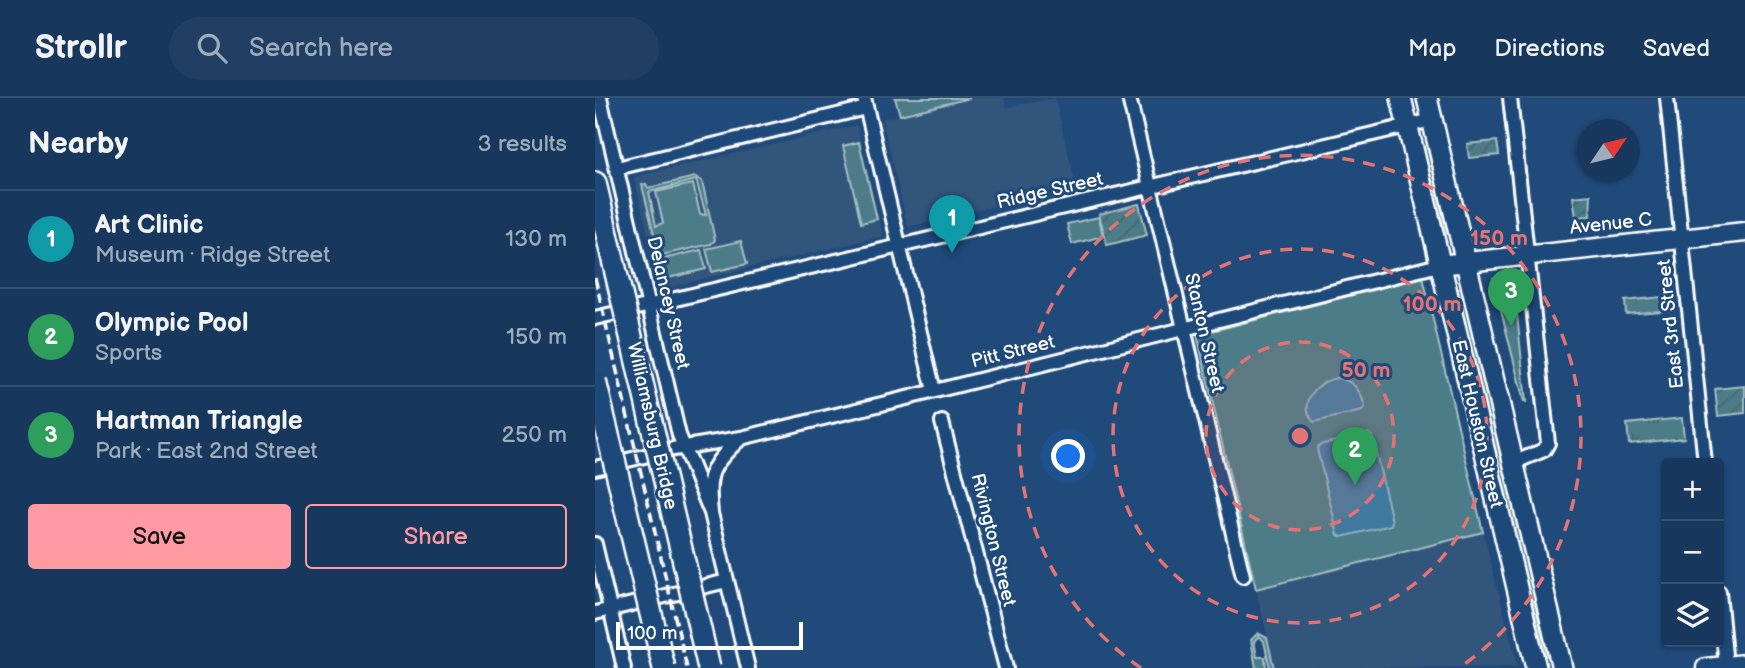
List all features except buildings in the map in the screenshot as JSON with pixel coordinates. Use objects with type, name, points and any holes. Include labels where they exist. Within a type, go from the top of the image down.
[{"type":"highway","name":"Williamsburg Bridge","points":[[595,183],[709,668]]},
{"type":"highway","points":[[595,381],[664,668]]},
{"type":"main road","name":"East Houston Street","points":[[1401,98],[1536,668]]},
{"type":"main road","name":"East Houston Street","points":[[1427,98],[1562,668]]},
{"type":"main road","name":"Avenue C","points":[[1439,265],[1465,260],[1745,232]]},
{"type":"main road","points":[[1706,668],[1745,664]]},
{"type":"street","name":"Delancey Street","points":[[600,98],[683,447],[711,513]]},
{"type":"street","name":"Stanton Street","points":[[1129,98],[1243,576]]},
{"type":"street","points":[[1510,98],[1548,443],[1544,450],[1513,463]]},
{"type":"street","name":"East 3rd Street","points":[[1667,98],[1704,458]]},
{"type":"street","points":[[617,168],[865,103],[934,391]]},
{"type":"street","name":"Ridge Street","points":[[595,318],[1432,120]]},
{"type":"street","name":"Pitt Street","points":[[595,468],[683,447],[741,438],[1439,265]]},
{"type":"street","name":"Rivington Street","points":[[942,422],[1006,668]]},
{"type":"street","name":"Delancey Street","points":[[741,438],[719,458],[708,488],[711,513],[748,668]]},
{"type":"street","points":[[595,544],[624,668]]},
{"type":"street","points":[[595,613],[727,581]]},
{"type":"street","points":[[1724,645],[1726,666]]},
{"type":"shaded area","points":[[895,98],[1004,98],[1007,107],[1055,98],[1076,186],[908,227],[882,119],[899,115]]},
{"type":"shaded area","points":[[857,125],[883,236],[661,289],[634,177]]},
{"type":"shaded area","points":[[1338,378],[1356,388],[1365,407],[1362,411],[1314,422],[1308,408],[1312,394],[1323,383]]},
{"type":"shaded area","points":[[1368,433],[1372,436],[1391,525],[1342,537],[1338,535],[1317,449],[1319,445]]},
{"type":"shaded area","points":[[1483,532],[1518,667],[1275,668],[1256,589]]},
{"type":"green space","points":[[895,98],[970,98],[900,115]]},
{"type":"green space","points":[[1497,141],[1499,155],[1469,158],[1467,144]]},
{"type":"green space","points":[[859,142],[877,219],[861,223],[843,146]]},
{"type":"green space","points":[[1429,148],[1455,235],[1446,234],[1437,194],[1421,150]]},
{"type":"green space","points":[[695,177],[702,181],[715,240],[711,244],[662,255],[658,250],[642,185],[646,184],[648,188]],"holes":[[[696,180],[706,215],[700,214],[693,184],[656,192],[663,223],[656,226],[649,192]]]},
{"type":"green space","points":[[1591,195],[1590,216],[1576,217],[1573,197]]},
{"type":"green space","points":[[1139,204],[1147,235],[1107,245],[1099,214]]},
{"type":"green space","points":[[1099,217],[1103,236],[1072,244],[1067,224]]},
{"type":"green space","points":[[741,241],[747,264],[712,272],[706,249]]},
{"type":"green space","points":[[701,250],[706,269],[660,280],[655,261]]},
{"type":"green space","points":[[1513,275],[1526,402],[1493,278]]},
{"type":"green space","points":[[1423,277],[1483,532],[1256,589],[1197,335]]},
{"type":"green space","points":[[1467,287],[1554,654],[1546,656],[1535,606],[1523,585],[1454,290]]},
{"type":"green space","points":[[1671,296],[1673,310],[1626,314],[1625,301]]},
{"type":"green space","points":[[1745,386],[1745,413],[1718,416],[1715,389]]},
{"type":"green space","points":[[1682,418],[1684,438],[1629,444],[1627,424]]},
{"type":"green space","points":[[1258,633],[1267,638],[1274,668],[1270,668],[1264,641],[1259,636],[1254,641],[1257,657],[1265,657],[1266,668],[1256,668],[1251,640]]},
{"type":"railway","points":[[595,278],[687,668]]},
{"type":"place","name":"Art Clinic","points":[[952,253]]},
{"type":"place","name":"Hartman Triangle","points":[[1511,326]]},
{"type":"place","name":"Olympic Pool","points":[[1355,485]]}]
